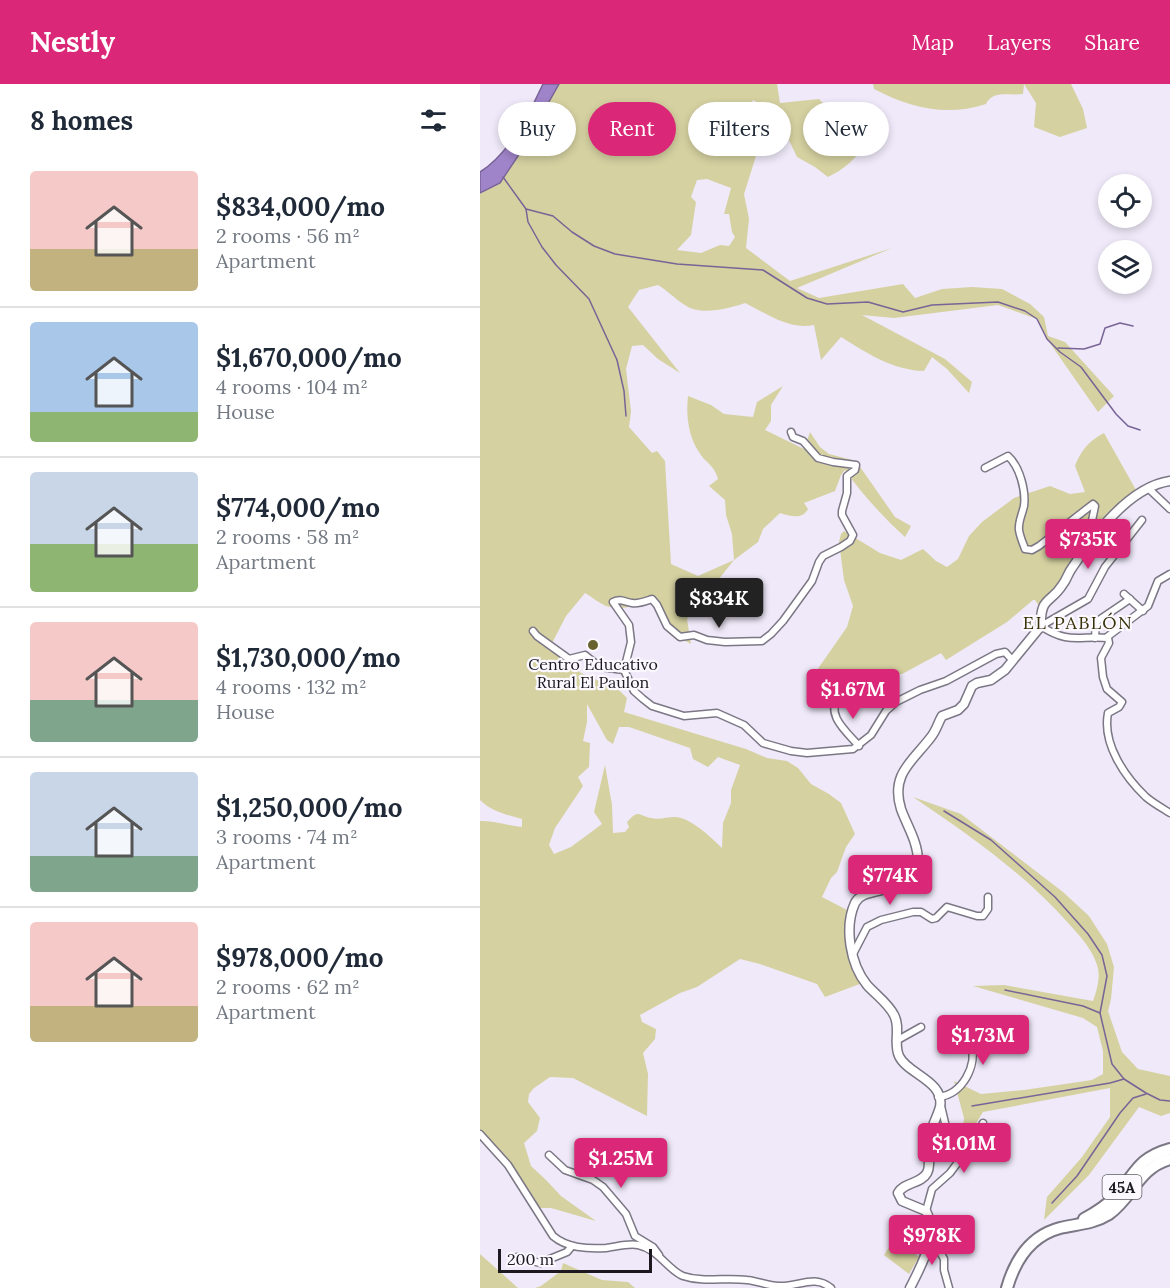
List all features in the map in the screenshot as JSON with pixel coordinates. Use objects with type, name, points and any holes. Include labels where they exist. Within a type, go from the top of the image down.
[{"type":"highway","name":"45A","points":[[1072,1226],[1107,1204],[1142,1162],[1159,1152],[1170,1149]]},
{"type":"highway","name":"45A","points":[[1007,1288],[1015,1266],[1027,1248],[1048,1233],[1087,1224],[1108,1214],[1117,1207],[1146,1171],[1158,1162],[1170,1159]]},
{"type":"street","points":[[791,432],[793,437],[803,441],[818,458],[856,465],[855,470],[846,479],[847,493],[842,511],[853,535],[850,541],[823,556],[812,581],[783,621],[762,641],[724,642],[707,640],[694,635],[680,637],[667,626],[652,599],[632,603],[620,599],[615,600],[615,606],[629,625],[630,634],[624,670],[634,691],[652,706],[684,716],[717,713],[744,725],[763,743],[771,746],[807,753],[846,750],[859,746],[871,735],[886,711],[896,702],[946,681],[996,654],[1005,652],[1013,661]]},
{"type":"street","points":[[985,468],[1008,456],[1016,465],[1023,494],[1019,533],[1025,549],[1028,550],[1039,546],[1094,504],[1086,549]]},
{"type":"street","points":[[1168,483],[1148,488],[1130,499],[1116,512],[1070,570],[1059,591],[1045,602],[1040,613],[1041,626],[1052,634],[1073,639],[1107,637],[1143,611],[1150,603],[1158,581],[1170,574]]},
{"type":"street","points":[[1148,488],[1170,509]]},
{"type":"street","points":[[960,1159],[947,1131],[934,1088],[906,1065],[899,1056],[894,1015],[865,982],[849,938],[849,925],[856,900],[888,887],[918,861],[915,841],[897,796],[897,788],[908,763],[933,734],[942,716],[958,710],[964,704],[972,686],[991,680],[1013,661],[1041,626],[1088,598],[1105,567],[1142,520]]},
{"type":"street","points":[[1095,638],[1096,622],[1127,597],[1143,611]]},
{"type":"street","points":[[533,631],[569,659],[585,656],[600,667],[624,670]]},
{"type":"street","points":[[1107,637],[1109,643],[1101,658],[1103,677],[1107,689],[1122,702],[1119,707],[1108,713],[1111,747],[1128,776],[1147,797],[1170,813]]},
{"type":"street","points":[[839,694],[833,705],[835,716],[859,746]]},
{"type":"street","points":[[854,954],[867,927],[881,920],[913,912],[921,912],[932,919],[947,907],[983,916],[988,909],[988,897]]},
{"type":"street","points":[[926,1211],[902,1201],[898,1193],[902,1187],[921,1179],[927,1173],[928,1143],[939,1101],[959,1089],[972,1061],[971,1043],[960,1033],[946,1026]]},
{"type":"street","points":[[896,1041],[921,1027]]},
{"type":"street","points":[[949,1288],[944,1270],[944,1259],[930,1235],[926,1211],[932,1189],[950,1173],[974,1142],[983,1123]]},
{"type":"street","points":[[480,1134],[508,1165],[553,1236],[561,1242],[572,1246],[604,1248],[625,1244],[639,1245],[659,1255]]},
{"type":"street","points":[[549,1155],[565,1170],[593,1180],[603,1187],[626,1214],[635,1236],[653,1246],[680,1275],[706,1280],[746,1280],[777,1286],[801,1284],[812,1280],[823,1282],[831,1288]]},
{"type":"street","points":[[910,1288],[924,1256],[930,1235]]},
{"type":"street","points":[[518,1257],[540,1263],[567,1252],[572,1246]]},
{"type":"shaded area","points":[[543,84],[559,84],[549,102],[534,102]]},
{"type":"shaded area","points":[[559,84],[777,84],[780,102],[753,100],[752,102],[688,102],[688,156],[756,156],[744,194],[749,219],[746,248],[790,281],[892,248],[797,288],[819,298],[903,284],[915,298],[942,289],[972,287],[1002,289],[1030,304],[1044,317],[1048,336],[1065,342],[1114,396],[1098,412],[1047,339],[1037,319],[998,305],[894,318],[862,315],[945,359],[972,382],[969,393],[947,369],[932,357],[924,371],[901,368],[880,360],[841,337],[821,360],[814,325],[787,323],[745,303],[722,309],[698,310],[685,305],[658,285],[639,290],[628,307],[680,373],[658,359],[643,345],[632,346],[626,369],[631,411],[629,427],[652,453],[657,451],[665,461],[671,564],[698,576],[734,560],[687,619],[691,644],[678,637],[649,601],[639,605],[616,608],[603,605],[585,593],[566,616],[549,649],[581,673],[618,689],[627,698],[624,712],[746,749],[767,758],[787,761],[798,768],[811,784],[841,803],[855,834],[846,847],[837,872],[831,878],[822,897],[849,911],[847,924],[865,982],[825,997],[817,984],[740,959],[697,987],[680,993],[640,1015],[642,1022],[656,1029],[655,1039],[643,1053],[648,1074],[647,1116],[573,1078],[550,1077],[534,1088],[529,1094],[528,1102],[540,1118],[537,1131],[524,1143],[531,1166],[561,1196],[596,1221],[551,1208],[536,1208],[518,1180],[480,1134],[480,821],[522,827],[522,819],[494,810],[480,800],[480,193],[500,183],[518,156],[576,156],[576,102],[549,102]],"holes":[[[707,179],[731,188],[724,214],[729,214],[735,237],[729,246],[720,245],[701,253],[677,250],[691,235],[696,202],[691,197],[697,180]],[[587,704],[607,740],[613,744],[619,727],[629,727],[690,748],[693,759],[708,767],[718,757],[740,765],[731,790],[731,803],[723,823],[722,848],[694,824],[675,817],[654,819],[636,814],[627,822],[629,827],[625,832],[613,833],[612,805],[605,765],[594,812],[602,824],[571,847],[554,854],[549,845],[555,828],[583,786],[578,777],[589,767],[590,743],[583,741],[587,722]]]},
{"type":"shaded area","points":[[873,84],[1024,84],[1023,94],[997,95],[986,104],[957,110],[942,110],[915,106],[901,101],[874,89]]},
{"type":"shaded area","points":[[1024,84],[1071,84],[1083,109],[1087,128],[1060,137],[1034,127],[1036,103]]},
{"type":"shaded area","points":[[819,99],[822,102],[803,102],[803,156],[856,156],[839,171],[828,177],[797,157],[791,144],[790,102]]},
{"type":"shaded area","points":[[499,156],[518,156],[500,183],[480,193],[480,172]]},
{"type":"shaded area","points":[[783,386],[771,405],[771,421],[765,430],[804,449],[810,432],[820,447],[829,454],[856,461],[895,517],[911,526],[905,537],[873,505],[845,470],[835,491],[804,503],[808,509],[802,515],[780,513],[763,529],[758,542],[734,560],[732,534],[726,515],[725,500],[709,486],[718,479],[712,467],[695,446],[690,432],[687,411],[688,396],[711,405],[724,414],[753,417],[757,402]]},
{"type":"shaded area","points":[[1104,433],[1136,490],[1136,497],[1108,524],[1041,609],[1033,600],[1007,622],[946,660],[941,653],[902,674],[887,674],[873,669],[815,673],[847,627],[853,606],[844,580],[839,542],[844,531],[880,553],[901,560],[923,549],[947,567],[958,559],[969,536],[982,522],[1014,498],[1050,486],[1070,494],[1085,492],[1075,466],[1086,446]]},
{"type":"shaded area","points":[[913,797],[961,814],[1063,892],[1089,916],[1107,944],[1114,967],[1108,1011],[1122,1052],[1138,1069],[1170,1076],[1170,1113],[1161,1116],[1139,1107],[1089,1175],[1044,1220],[1047,1197],[1082,1157],[1110,1117],[1110,1088],[983,1112],[961,1148],[964,1118],[954,1081],[981,1094],[1092,1080],[1103,1074],[1103,1051],[1097,1027],[1083,1018],[973,986],[1004,985],[1093,1001],[1099,978],[1097,965],[1081,938],[1034,888],[975,840]]},
{"type":"shaded area","points":[[895,1238],[919,1257],[909,1274],[884,1255]]},
{"type":"shaded area","points":[[480,1254],[518,1288],[480,1288]]},
{"type":"shaded area","points":[[563,1263],[602,1280],[628,1282],[635,1288],[535,1288],[561,1271]]},
{"type":"waterway","points":[[503,177],[526,209],[553,216],[594,246],[615,254],[677,264],[763,270],[807,298],[827,304],[868,302],[903,312],[932,305],[998,302],[1025,311],[1037,319],[1047,339],[1081,367],[1116,414],[1128,426],[1140,430]]},
{"type":"waterway","points":[[526,209],[528,222],[542,247],[589,299],[617,360],[624,391],[626,416]]},
{"type":"waterway","points":[[1058,348],[1084,349],[1100,344],[1105,328],[1120,323],[1133,326]]},
{"type":"waterway","points":[[944,811],[991,840],[1055,897],[1088,934],[1102,955],[1107,976],[1100,1013],[1112,1064],[1124,1079],[1160,1100],[1170,1101]]},
{"type":"waterway","points":[[1005,990],[1083,1006],[1100,1013]]},
{"type":"waterway","points":[[972,1106],[1124,1079]]},
{"type":"waterway","points":[[1052,1203],[1077,1176],[1120,1113],[1133,1098],[1146,1094]]},
{"type":"place","name":"Centro Educativo Rural El Paulon","points":[[593,645]]},
{"type":"district","name":"EL PABLÓN","points":[[1078,622]]}]
